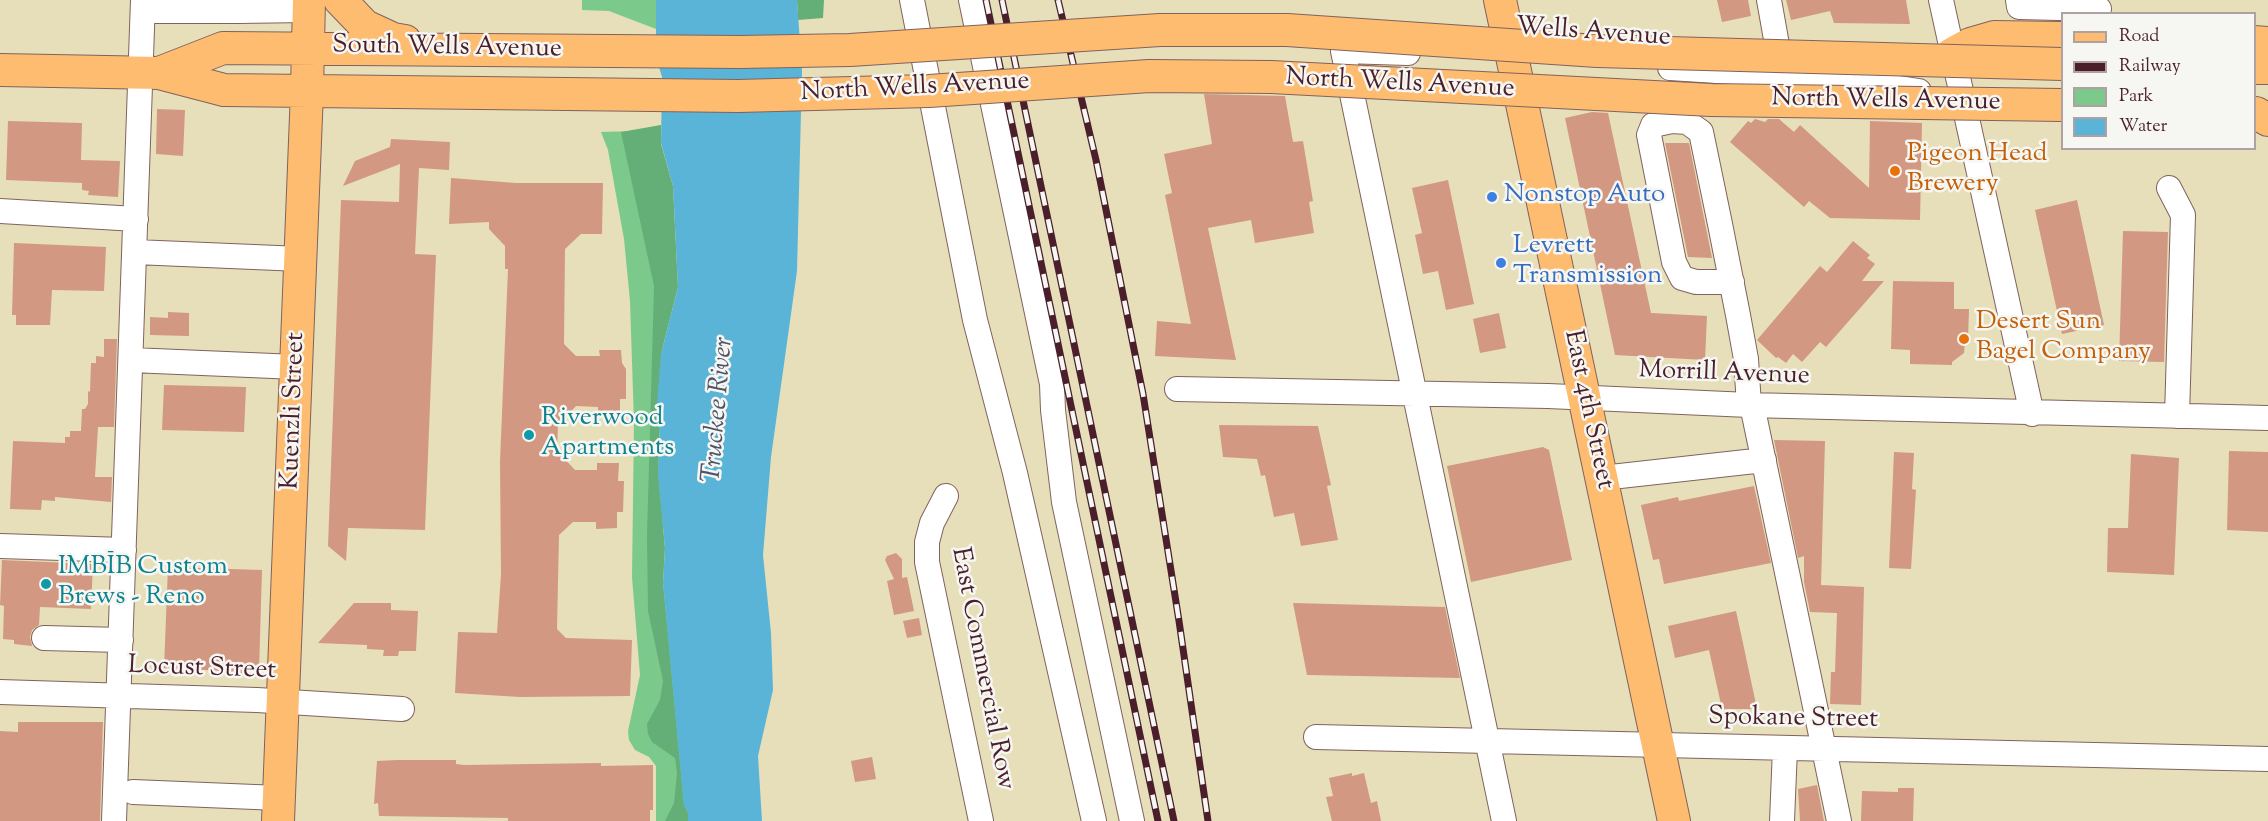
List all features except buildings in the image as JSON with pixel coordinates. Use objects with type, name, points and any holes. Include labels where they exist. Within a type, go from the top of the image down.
[{"type":"main road","points":[[340,0],[365,26],[393,39],[450,49]]},
{"type":"main road","name":"East 4th Street","points":[[1500,0],[1674,821]]},
{"type":"main road","name":"Kuenzli Street","points":[[279,809],[308,91],[308,5]]},
{"type":"main road","name":"North Wells Avenue","points":[[740,52],[850,50],[1160,30],[1287,30],[1597,51],[2061,64]]},
{"type":"main road","points":[[1952,54],[1970,44],[1994,38],[2061,38]]},
{"type":"main road","name":"South Wells Avenue","points":[[150,73],[223,48],[740,52]]},
{"type":"main road","name":"South Wells Avenue","points":[[0,70],[150,73],[224,90],[738,96]]},
{"type":"main road","name":"North Wells Avenue","points":[[738,96],[929,91],[1149,76],[1271,78],[1711,100],[2061,105]]},
{"type":"street","points":[[912,0],[975,320],[1015,473],[1094,821]]},
{"type":"street","points":[[971,0],[1052,384],[1064,502],[1132,821]]},
{"type":"street","points":[[1769,0],[1782,75]]},
{"type":"street","points":[[1941,0],[2032,414]]},
{"type":"street","points":[[2018,0],[2019,7],[2100,8]]},
{"type":"street","points":[[114,821],[136,219],[150,73],[143,6],[308,5]]},
{"type":"street","name":"Wells Avenue","points":[[1415,393],[1343,51],[1512,57],[1840,79],[1960,94]]},
{"type":"street","name":"Wells Avenue","points":[[1840,79],[1892,77],[1918,70],[1952,54]]},
{"type":"street","points":[[1732,282],[1696,282],[1682,278],[1674,262],[1649,135],[1653,125],[1671,121],[1687,122],[1701,132],[1732,282],[1747,366],[1750,405],[1764,460],[1839,821]]},
{"type":"street","points":[[2169,188],[2183,215],[2178,416]]},
{"type":"street","points":[[0,211],[136,219]]},
{"type":"street","points":[[135,252],[301,259]]},
{"type":"street","points":[[131,360],[297,368]]},
{"type":"street","name":"Morrill Avenue","points":[[1177,389],[1584,397],[2032,414],[2268,418]]},
{"type":"street","points":[[1415,393],[1504,821]]},
{"type":"street","points":[[1602,478],[1764,460]]},
{"type":"street","name":"East Commercial Row","points":[[946,496],[932,523],[927,542],[927,561],[981,821]]},
{"type":"street","points":[[0,546],[124,550]]},
{"type":"street","points":[[44,638],[121,640]]},
{"type":"street","name":"Locust Street","points":[[0,692],[283,702],[402,709]]},
{"type":"street","name":"Spokane Street","points":[[1316,737],[2268,759]]},
{"type":"street","points":[[1782,821],[1785,748]]},
{"type":"street","points":[[133,792],[279,809]]},
{"type":"green space","points":[[582,0],[656,0],[656,29],[609,11],[582,10]]},
{"type":"green space","points":[[797,0],[824,0],[823,18],[798,20]]},
{"type":"green space","points":[[661,125],[663,583],[688,821],[656,821],[656,766],[649,757],[635,750],[629,740],[628,731],[640,675],[632,577],[634,422],[630,301],[624,239],[608,150],[601,132],[636,131]]},
{"type":"green space","points":[[661,125],[661,144],[673,186],[678,287],[661,354],[658,473],[665,548],[663,583],[684,806],[688,812],[688,821],[665,821],[674,803],[677,773],[675,758],[652,742],[647,724],[660,700],[663,681],[648,611],[647,536],[654,286],[621,132]]},
{"type":"water","name":"Truckee River","points":[[656,0],[797,0],[802,71],[797,271],[771,457],[763,555],[771,633],[773,690],[758,756],[762,821],[688,821],[688,812],[684,806],[663,583],[665,548],[658,473],[660,436],[657,403],[661,354],[678,287],[673,186],[661,143],[662,77],[656,57]]},
{"type":"railway","points":[[986,0],[1158,821]]},
{"type":"railway","points":[[1002,0],[1174,821]]},
{"type":"railway","points":[[1058,0],[1096,160],[1143,394],[1208,821]]},
{"type":"place","name":"Pigeon Head Brewery","points":[[1895,171]]},
{"type":"place","name":"Nonstop Auto","points":[[1492,197]]},
{"type":"place","name":"Levrett Transmission","points":[[1501,263]]},
{"type":"place","name":"Desert Sun Bagel Company","points":[[1964,339]]},
{"type":"place","name":"Riverwood Apartments","points":[[529,435]]},
{"type":"place","name":"IMBĪB Custom Brews - Reno","points":[[46,584]]}]
